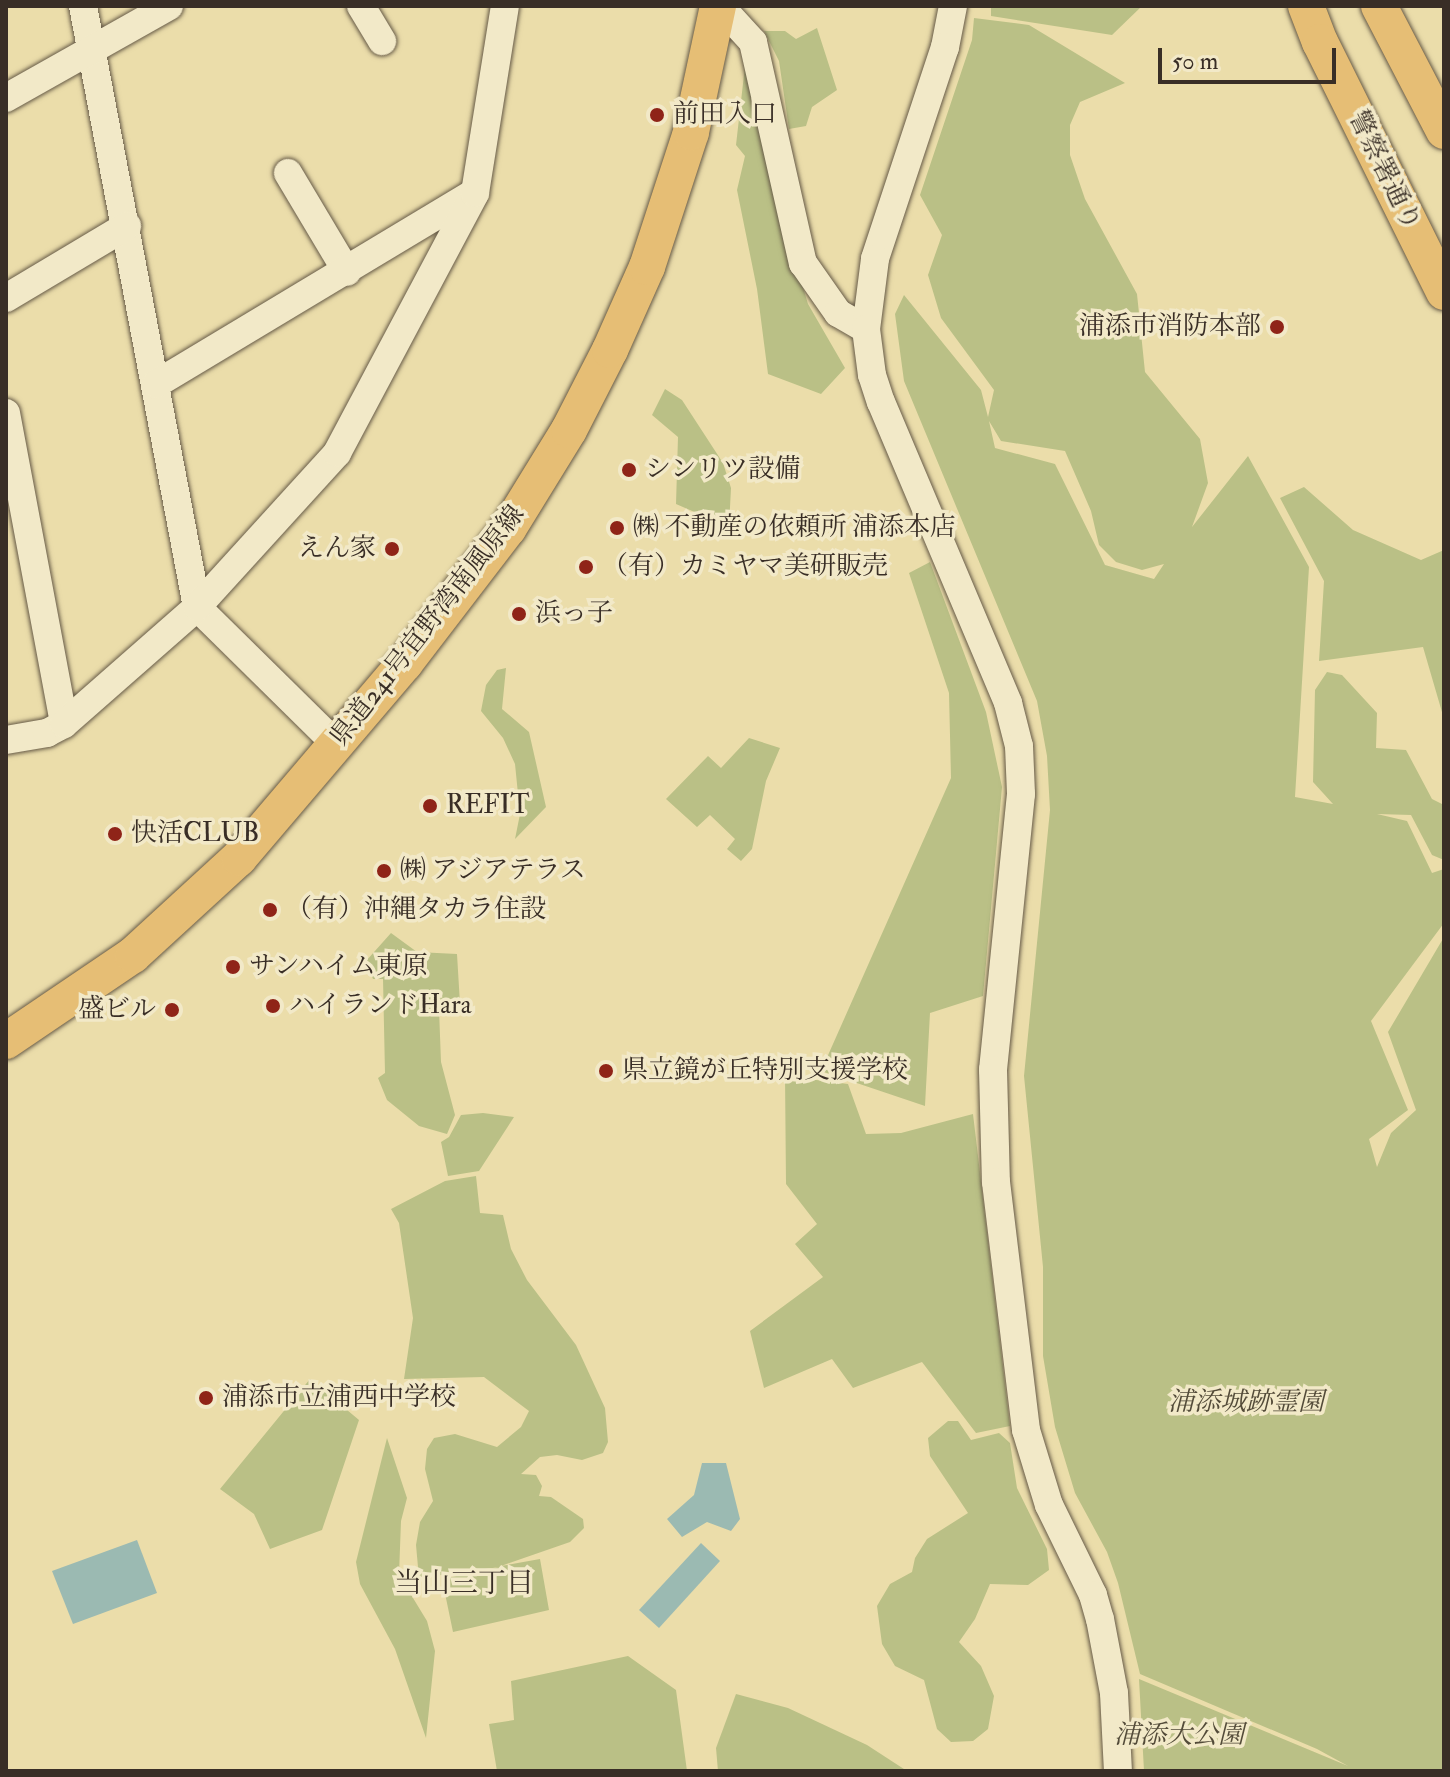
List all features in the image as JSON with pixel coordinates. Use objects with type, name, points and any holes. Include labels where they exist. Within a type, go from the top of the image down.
[{"type":"main road","name":"県道241号宜野湾南風原線","points":[[6,1041],[92,986],[170,924],[239,858],[482,564],[529,496],[586,398],[620,329],[662,228],[691,132],[719,6]]},
{"type":"main road","name":"警察署通り","points":[[1306,6],[1320,42],[1442,285]]},
{"type":"main road","points":[[1379,6],[1444,131]]},
{"type":"street","points":[[83,6],[197,607],[336,744]]},
{"type":"street","points":[[6,98],[169,6]]},
{"type":"street","points":[[361,6],[382,41]]},
{"type":"street","points":[[6,740],[47,733],[64,724],[197,607],[337,453],[475,193],[505,6]]},
{"type":"street","points":[[719,6],[753,42],[803,263],[838,313],[866,329]]},
{"type":"street","points":[[953,6],[945,47],[875,259],[866,329],[872,375],[881,402],[1008,703],[1019,746],[1021,794],[993,1070],[996,1182],[1026,1430],[1049,1505],[1100,1619],[1114,1693],[1118,1771]]},
{"type":"street","points":[[288,173],[347,272]]},
{"type":"street","points":[[156,384],[475,193]]},
{"type":"street","points":[[6,298],[127,226]]},
{"type":"street","points":[[6,413],[64,724]]},
{"type":"green space","points":[[991,6],[1142,6],[1112,35],[991,16]]},
{"type":"green space","name":"浦添城跡霊園","points":[[974,18],[1029,25],[1125,83],[1080,102],[1070,125],[1070,155],[1085,199],[1137,294],[1145,372],[1200,439],[1208,483],[1192,527],[1248,456],[1309,567],[1295,797],[1333,804],[1313,782],[1315,690],[1327,672],[1342,675],[1377,713],[1376,748],[1406,750],[1432,799],[1444,805],[1444,860],[1432,855],[1411,815],[1377,814],[1407,821],[1432,873],[1444,869],[1444,923],[1371,1021],[1408,1110],[1369,1139],[1377,1167],[1391,1133],[1416,1110],[1388,1032],[1444,937],[1444,1771],[1144,1771],[1139,1679],[1348,1766],[1317,1749],[1140,1674],[1118,1583],[1107,1552],[1075,1493],[1055,1427],[1043,1356],[1043,1267],[1024,1076],[1050,810],[1047,756],[1037,701],[904,381],[895,314],[904,295],[981,390],[988,417],[994,390],[941,318],[928,275],[942,235],[920,195],[972,40]],"holes":[[[989,421],[1001,441],[1065,451],[1091,511],[1099,545],[1116,562],[1142,570],[1164,564],[1154,579],[1105,565],[1055,464],[995,448]]]},
{"type":"green space","points":[[817,28],[837,90],[812,107],[806,126],[789,129],[779,61],[764,31],[785,31],[796,39]]},
{"type":"green space","points":[[745,66],[776,198],[808,304],[845,368],[821,394],[768,374],[757,289],[737,190],[745,156],[736,145]]},
{"type":"green space","points":[[665,389],[682,400],[723,463],[731,488],[729,527],[676,504],[678,437],[652,415]]},
{"type":"green space","points":[[1304,487],[1353,530],[1421,560],[1444,550],[1444,719],[1423,647],[1319,661],[1324,581],[1280,498]]},
{"type":"green space","points":[[930,562],[986,712],[1002,787],[983,996],[930,1013],[925,1106],[821,1071],[951,778],[949,693],[909,573]]},
{"type":"green space","points":[[506,668],[502,709],[529,732],[546,807],[515,839],[520,814],[515,764],[503,738],[481,711],[486,685],[497,670]]},
{"type":"green space","points":[[749,738],[780,748],[766,781],[752,849],[741,861],[727,849],[735,839],[710,815],[697,827],[666,799],[708,756],[721,768]]},
{"type":"green space","points":[[391,933],[417,952],[457,954],[460,1004],[439,1009],[441,1062],[455,1115],[447,1134],[419,1126],[387,1100],[378,1078],[385,1073],[383,979],[373,979],[366,961]]},
{"type":"green space","points":[[785,1076],[848,1084],[866,1134],[901,1133],[973,1114],[1010,1426],[976,1433],[922,1362],[853,1388],[832,1359],[764,1388],[750,1331],[823,1277],[795,1244],[817,1224],[786,1184]]},
{"type":"green space","points":[[483,1113],[514,1117],[479,1171],[448,1176],[441,1142],[449,1137],[461,1115]]},
{"type":"green space","points":[[476,1176],[480,1213],[503,1215],[511,1249],[527,1280],[576,1345],[605,1408],[608,1442],[603,1453],[582,1460],[557,1455],[540,1457],[521,1474],[536,1475],[542,1486],[539,1496],[551,1497],[583,1519],[584,1528],[570,1542],[501,1566],[540,1559],[549,1610],[453,1632],[442,1579],[500,1567],[419,1578],[416,1545],[420,1522],[433,1501],[425,1469],[427,1449],[434,1438],[455,1434],[497,1447],[521,1427],[529,1411],[484,1377],[404,1379],[413,1318],[399,1223],[391,1209],[445,1181]]},
{"type":"green space","points":[[310,1379],[359,1420],[322,1530],[270,1549],[254,1514],[220,1489]]},
{"type":"green space","points":[[948,1421],[958,1421],[971,1440],[999,1433],[1010,1443],[1017,1488],[1047,1549],[1049,1570],[1028,1585],[990,1584],[975,1619],[959,1642],[981,1666],[994,1696],[988,1729],[973,1741],[951,1742],[937,1729],[924,1680],[895,1666],[882,1644],[877,1606],[890,1584],[912,1572],[915,1558],[927,1539],[968,1513],[930,1456],[928,1438]]},
{"type":"green space","points":[[387,1438],[407,1498],[401,1521],[399,1575],[427,1621],[435,1651],[426,1738],[395,1649],[360,1584],[356,1562]]},
{"type":"green space","points":[[628,1656],[676,1690],[687,1771],[497,1771],[489,1724],[514,1720],[511,1681]]},
{"type":"green space","points":[[736,1694],[788,1708],[867,1745],[907,1771],[718,1771],[716,1748]]},
{"type":"water","points":[[702,1463],[726,1463],[740,1519],[731,1531],[707,1522],[682,1537],[667,1519],[694,1495]]},
{"type":"water","points":[[137,1540],[157,1593],[73,1624],[52,1571]]},
{"type":"water","points":[[701,1543],[720,1561],[659,1628],[639,1610]]},
{"type":"place","name":"前田入口","points":[[657,115]]},
{"type":"place","name":"浦添市消防本部","points":[[1277,327]]},
{"type":"place","name":"シンリツ設備","points":[[629,470]]},
{"type":"place","name":"㈱ 不動産の依頼所 浦添本店","points":[[617,528]]},
{"type":"place","name":"えん家","points":[[392,549]]},
{"type":"place","name":"（有）カミヤマ美研販売","points":[[586,567]]},
{"type":"place","name":"浜っ子","points":[[519,614]]},
{"type":"place","name":"REFIT","points":[[430,806]]},
{"type":"place","name":"快活CLUB","points":[[115,834]]},
{"type":"place","name":"㈱ アジアテラス","points":[[384,871]]},
{"type":"place","name":"（有）沖縄タカラ住設","points":[[270,910]]},
{"type":"place","name":"サンハイム東原","points":[[233,967]]},
{"type":"place","name":"ハイランドHara","points":[[273,1006]]},
{"type":"place","name":"盛ビル","points":[[172,1010]]},
{"type":"place","name":"県立鏡が丘特別支援学校","points":[[606,1071]]},
{"type":"place","name":"浦添市立浦西中学校","points":[[206,1398]]},
{"type":"district","name":"当山三丁目","points":[[464,1584]]},
{"type":"park label","name":"浦添大公園","points":[[1179,1736]]}]
